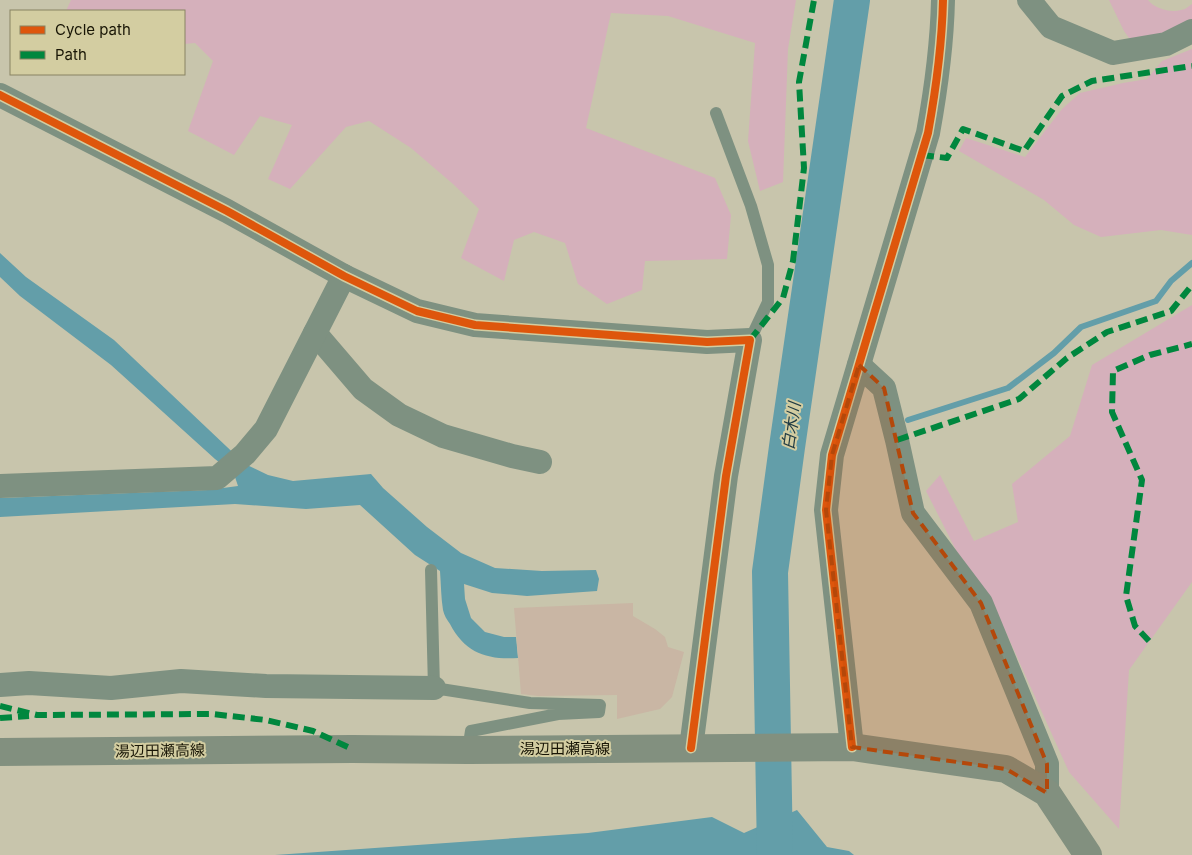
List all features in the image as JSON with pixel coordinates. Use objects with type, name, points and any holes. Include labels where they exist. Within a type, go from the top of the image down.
[{"type":"main road","name":"湯辺田瀬高線","points":[[0,752],[842,746],[1006,769],[1047,793],[1088,855]]},
{"type":"street","points":[[842,746],[826,510],[832,455],[928,133],[935,94],[942,30],[943,0]]},
{"type":"street","points":[[1029,0],[1051,28],[1113,53],[1166,44],[1192,31]]},
{"type":"street","points":[[0,95],[227,211],[344,276],[416,311],[474,325],[706,342],[750,340],[726,476],[691,748]]},
{"type":"street","points":[[0,486],[217,478],[245,454],[266,429],[344,276]]},
{"type":"street","points":[[315,333],[363,389],[399,415],[442,436],[540,462]]},
{"type":"street","points":[[859,365],[884,388],[912,512],[981,603],[1047,764],[1047,793]]},
{"type":"street","points":[[0,685],[29,682],[111,688],[181,680],[266,686],[434,688]]},
{"type":"lane","points":[[716,113],[751,206],[768,265],[768,302],[750,340]]},
{"type":"lane","points":[[431,570],[434,688],[530,703],[600,706],[599,712],[558,714],[471,731],[468,750]]},
{"type":"highlighted area","points":[[859,365],[884,388],[913,513],[981,603],[1047,764],[1047,793],[1006,769],[852,747],[826,510],[832,455]]},
{"type":"shaded area","points":[[71,0],[796,0],[788,49],[783,182],[760,191],[748,141],[755,43],[668,16],[611,13],[586,128],[715,178],[731,215],[727,259],[645,261],[642,290],[607,304],[578,284],[565,243],[534,232],[514,240],[504,281],[461,258],[479,209],[411,148],[369,121],[346,127],[290,189],[268,179],[292,125],[260,116],[234,155],[188,131],[213,61],[195,43],[185,44],[185,10],[66,10]]},
{"type":"shaded area","points":[[1109,0],[1148,0],[1163,10],[1173,11],[1184,9],[1192,4],[1192,35],[1142,56],[1124,31]]},
{"type":"shaded area","points":[[1192,49],[1192,235],[1161,230],[1101,237],[1074,225],[1044,200],[959,151],[966,138],[1025,157],[1062,109],[1080,93],[1147,79],[1162,61]]},
{"type":"shaded area","points":[[1192,305],[1192,582],[1129,670],[1119,829],[1069,772],[994,606],[957,552],[926,491],[940,475],[974,541],[1018,522],[1012,484],[1070,436],[1092,365]]},
{"type":"water","points":[[0,253],[26,277],[114,340],[245,464],[268,475],[293,481],[371,474],[383,488],[427,527],[461,553],[495,568],[542,571],[596,570],[599,579],[597,591],[527,596],[492,593],[464,584],[465,599],[471,618],[485,632],[504,637],[516,637],[518,658],[496,658],[478,653],[456,634],[443,612],[440,571],[415,555],[360,505],[306,509],[235,504],[0,517],[0,498],[208,490],[238,486],[234,474],[111,365],[20,296],[0,277]]},
{"type":"water","points":[[797,810],[827,847],[849,851],[854,855],[275,855],[588,833],[712,817],[744,833]]},
{"type":"building","points":[[633,603],[633,616],[665,637],[668,647],[684,652],[672,697],[660,709],[617,719],[617,695],[538,696],[521,694],[514,608]]},
{"type":"waterway","name":"白木川","points":[[775,855],[770,572],[852,0]]},
{"type":"waterway","points":[[908,420],[1008,388],[1054,353],[1081,327],[1156,301],[1171,281],[1192,263]]},
{"type":"marked path","points":[[750,340],[783,298],[793,261],[804,168],[799,82],[814,0]]},
{"type":"marked path","points":[[922,155],[947,158],[963,129],[1024,151],[1062,96],[1092,81],[1192,66]]},
{"type":"marked path","points":[[897,440],[1019,399],[1067,358],[1107,332],[1171,311],[1192,285]]},
{"type":"marked path","points":[[1149,641],[1135,626],[1126,596],[1142,480],[1112,412],[1113,371],[1150,355],[1192,344]]},
{"type":"marked path","points":[[0,706],[37,715],[212,714],[266,720],[313,731],[352,749]]},
{"type":"marked path","points":[[0,718],[29,716]]},
{"type":"cycle path","points":[[852,747],[826,510],[832,455],[928,133],[938,67],[943,0]]},
{"type":"cycle path","points":[[0,95],[227,211],[344,276],[417,311],[475,325],[707,342],[750,340],[726,476],[691,748]]}]
